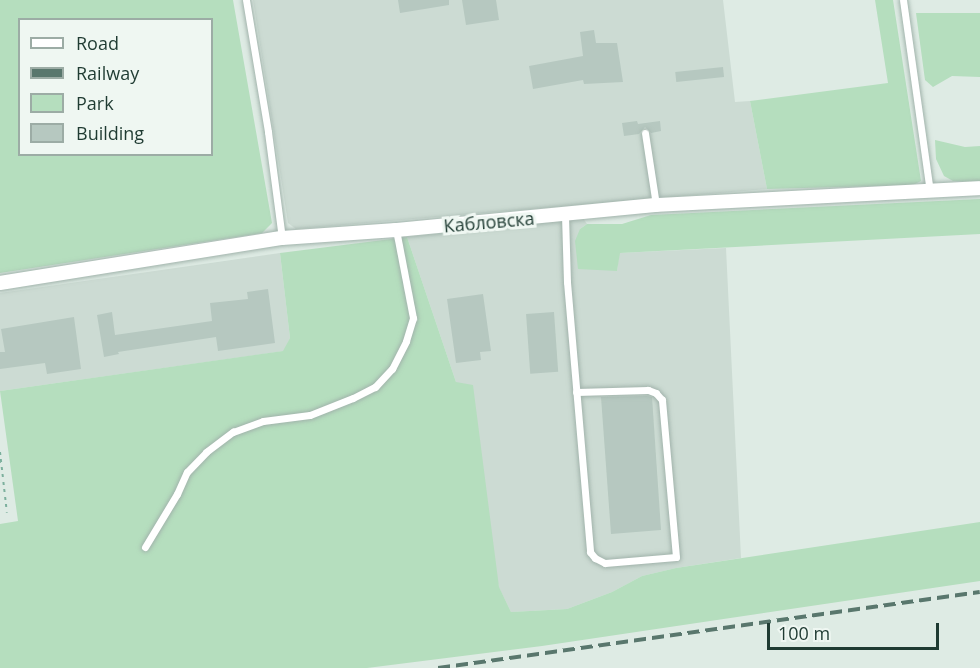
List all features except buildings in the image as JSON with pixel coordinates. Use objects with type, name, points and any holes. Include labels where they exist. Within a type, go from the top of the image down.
[{"type":"street","name":"Кабловска","points":[[0,283],[282,238],[396,230],[656,205],[980,188]]},
{"type":"lane","points":[[246,0],[282,238]]},
{"type":"lane","points":[[903,0],[930,191]]},
{"type":"lane","points":[[645,133],[656,205]]},
{"type":"lane","points":[[565,215],[567,282],[576,392],[590,552],[595,558],[605,563],[676,557],[662,400],[656,393],[648,390],[576,392]]},
{"type":"lane","points":[[145,547],[177,494],[187,472],[206,452],[233,432],[263,421],[310,415],[342,403],[375,387],[392,369],[406,341],[413,318],[396,230]]},
{"type":"path","points":[[0,452],[8,513]]},
{"type":"shaded area","points":[[253,0],[723,0],[735,102],[750,101],[767,189],[296,229],[288,223]]},
{"type":"shaded area","points":[[583,218],[587,224],[580,229],[617,271],[619,253],[726,248],[741,558],[642,576],[612,592],[567,609],[511,612],[499,588],[456,382],[407,237]]},
{"type":"shaded area","points":[[280,253],[290,338],[284,351],[0,391],[0,293]]},
{"type":"green space","points":[[0,0],[233,0],[272,223],[262,233],[0,273]]},
{"type":"green space","points":[[875,0],[893,0],[921,181],[913,185],[767,189],[750,101],[888,83]]},
{"type":"green space","points":[[916,13],[980,13],[980,77],[952,76],[933,87],[925,80]]},
{"type":"green space","points":[[935,140],[965,147],[980,146],[980,182],[953,181],[944,176],[936,159]]},
{"type":"green space","points":[[980,199],[980,234],[620,253],[617,271],[578,269],[575,241],[580,229],[587,224],[622,224],[651,215]]},
{"type":"green space","points":[[407,237],[456,382],[473,385],[499,587],[511,612],[567,609],[612,592],[642,576],[676,568],[980,522],[980,581],[542,646],[367,668],[0,668],[0,524],[18,521],[0,391],[283,351],[290,338],[280,253]]},
{"type":"railway","points":[[438,668],[980,592]]}]
